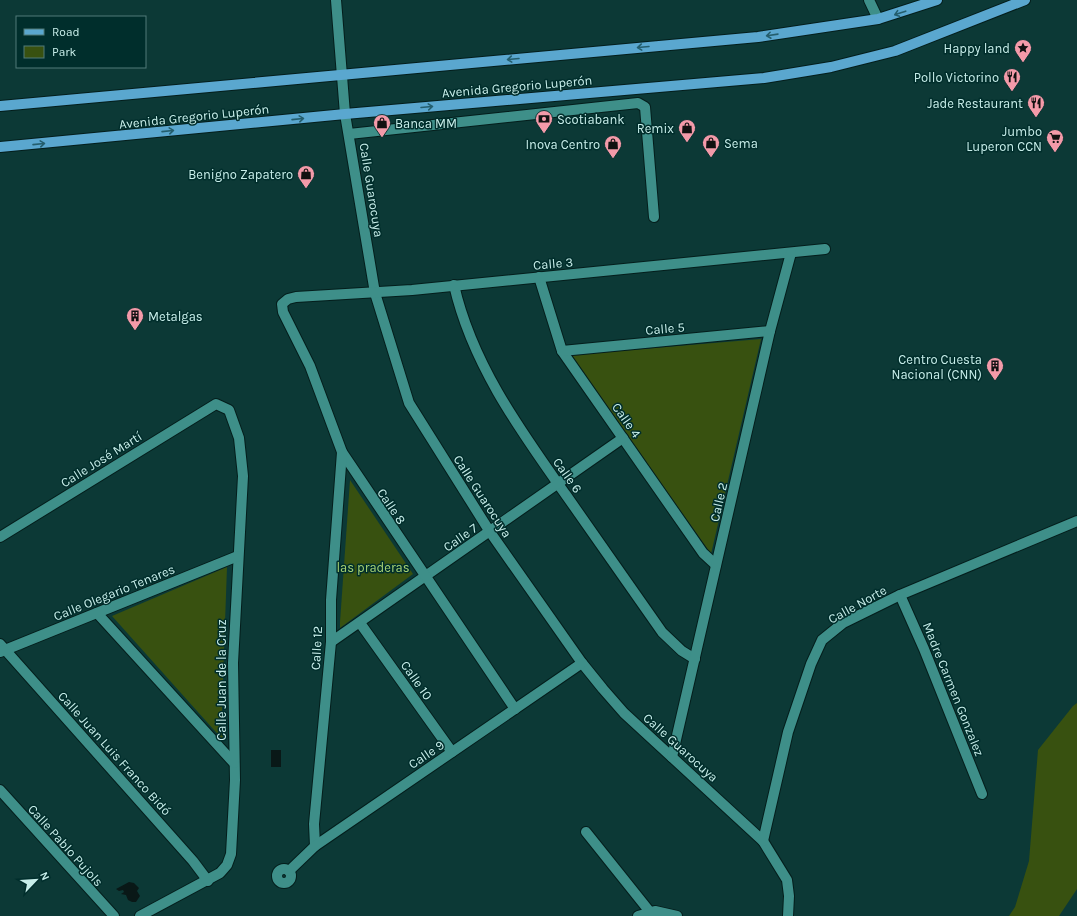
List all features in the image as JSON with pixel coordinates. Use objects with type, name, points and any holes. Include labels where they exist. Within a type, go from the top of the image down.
[{"type":"main road","name":"Avenida Gregorio Luperón","points":[[0,106],[758,37],[878,19],[937,0]]},
{"type":"main road","name":"Avenida Gregorio Luperón","points":[[0,147],[346,114],[764,78],[831,67],[894,51],[1025,0]]},
{"type":"street","name":"Calle Guarocuya","points":[[336,0],[341,74],[346,114],[375,293],[409,403],[490,532],[582,663],[624,713],[763,840],[787,880],[789,896],[788,916]]},
{"type":"street","points":[[869,0],[878,19]]},
{"type":"street","points":[[349,134],[638,103],[645,107],[654,217]]},
{"type":"street","name":"Calle 3","points":[[284,301],[296,297],[375,293],[825,249]]},
{"type":"street","name":"Calle 2","points":[[672,756],[770,331],[791,253]]},
{"type":"street","name":"Calle 4","points":[[539,277],[562,351],[704,553],[716,565]]},
{"type":"street","name":"Calle 6","points":[[454,285],[470,334],[484,367],[500,397],[557,483],[662,632],[673,644],[695,659]]},
{"type":"street","name":"Calle 8","points":[[284,301],[282,307],[283,312],[310,366],[342,452],[390,526],[426,576],[515,709]]},
{"type":"street","name":"Calle 5","points":[[562,351],[770,331]]},
{"type":"street","name":"Calle José Martí","points":[[0,537],[216,404]]},
{"type":"street","name":"Calle Juan de la Cruz","points":[[140,916],[208,881],[220,873],[227,865],[231,854],[235,780],[233,663],[243,476],[238,438],[229,410],[216,404]]},
{"type":"street","name":"Calle 7","points":[[331,642],[623,438]]},
{"type":"street","name":"Calle 12","points":[[315,846],[314,824],[331,642],[331,600],[342,452]]},
{"type":"street","name":"Calle Norte","points":[[763,840],[788,732],[815,652],[822,640],[843,623],[900,595],[1077,521]]},
{"type":"street","name":"Calle Olegario Tenares","points":[[2,649],[97,613],[238,556]]},
{"type":"street","name":"Madre Carmen Gonzalez","points":[[900,595],[924,649],[982,794]]},
{"type":"street","points":[[97,613],[234,763]]},
{"type":"street","name":"Calle 10","points":[[360,623],[452,752]]},
{"type":"street","name":"Calle Juan Luis Franco Bidó","points":[[2,649],[193,861],[208,881]]},
{"type":"street","name":"Calle 9","points":[[289,871],[315,846],[582,663]]},
{"type":"street","name":"Calle Pablo Pujols","points":[[0,790],[114,916]]},
{"type":"street","points":[[586,832],[650,912]]},
{"type":"street","points":[[638,916],[655,911],[677,916]]},
{"type":"green space","points":[[761,339],[711,554],[571,355]]},
{"type":"green space","name":"las praderas","points":[[350,480],[413,574],[340,628],[340,622]]},
{"type":"green space","points":[[227,567],[222,707],[223,740],[112,616]]},
{"type":"green space","points":[[1077,703],[1077,889],[1059,916],[1009,916],[1015,907],[1029,861],[1038,750]]},
{"type":"shaded area","points":[[271,750],[281,750],[281,767],[271,767]]},
{"type":"shaded area","points":[[129,882],[134,883],[139,888],[137,891],[140,896],[136,902],[128,900],[126,895],[121,894],[124,892],[123,890],[119,891],[116,889]]},
{"type":"place","name":"Happy land","points":[[1023,63]]},
{"type":"place","name":"Pollo Victorino","points":[[1012,92]]},
{"type":"place","name":"Jade Restaurant","points":[[1036,118]]},
{"type":"place","name":"Scotiabank","points":[[544,134]]},
{"type":"place","name":"Banca MM","points":[[382,138]]},
{"type":"place","name":"Remix","points":[[687,143]]},
{"type":"place","name":"Jumbo Luperon CCN","points":[[1055,153]]},
{"type":"place","name":"Sema","points":[[711,158]]},
{"type":"place","name":"Inova Centro","points":[[613,159]]},
{"type":"place","name":"Benigno Zapatero","points":[[306,189]]},
{"type":"place","name":"Metalgas","points":[[135,331]]},
{"type":"place","name":"Centro Cuesta Nacional (CNN)","points":[[995,381]]}]
